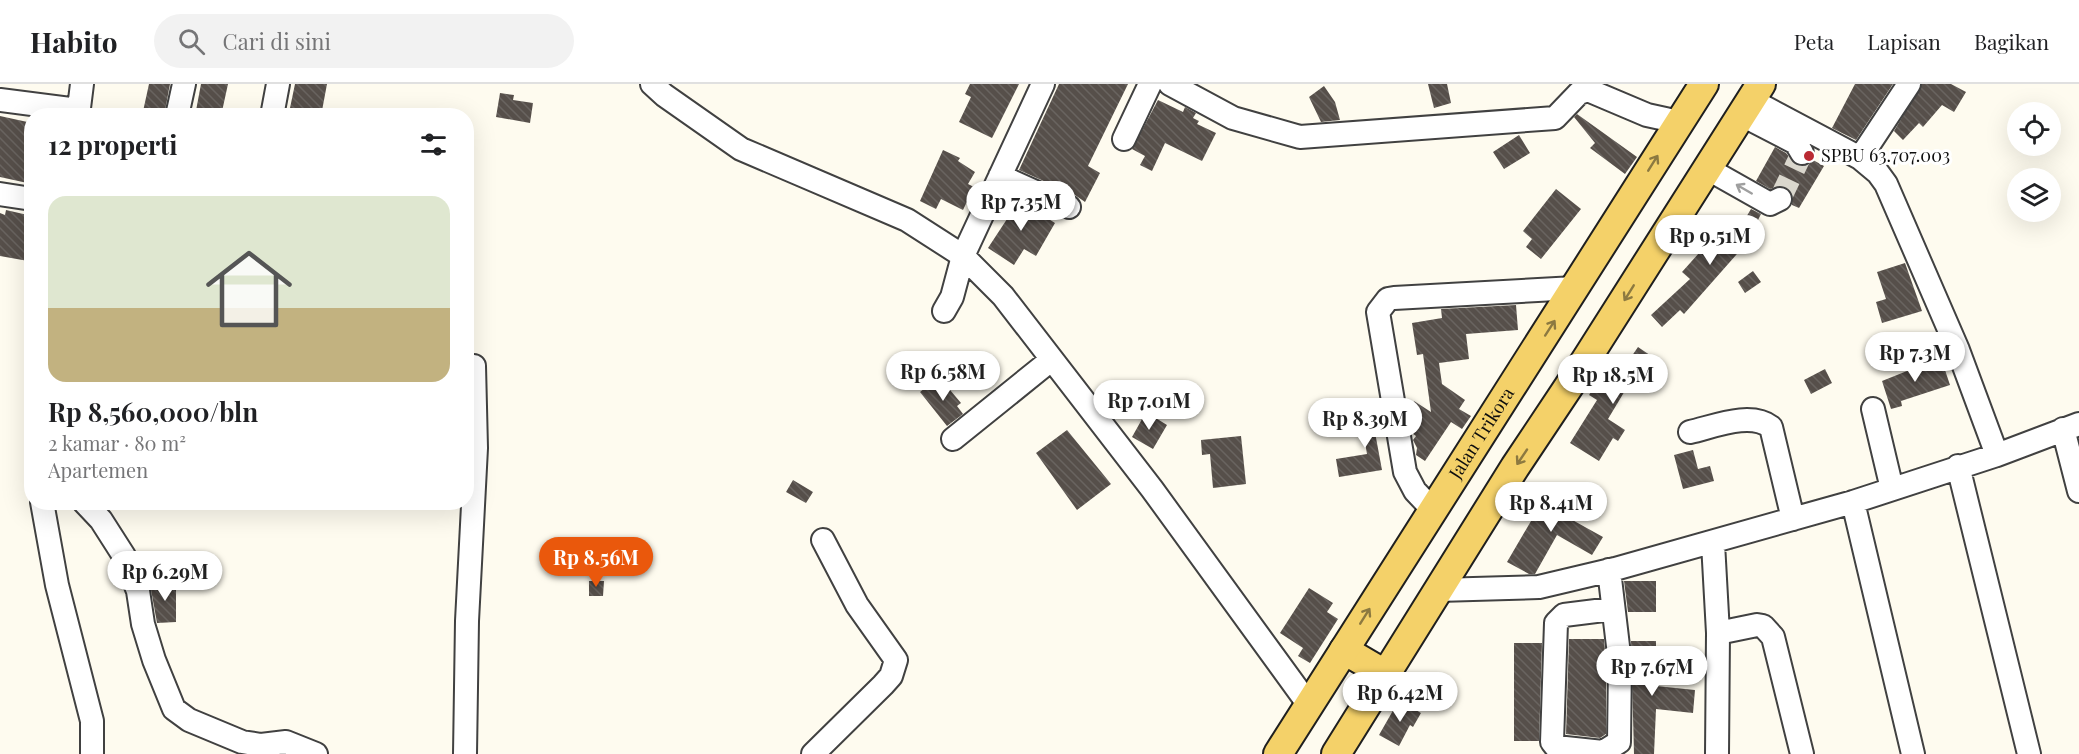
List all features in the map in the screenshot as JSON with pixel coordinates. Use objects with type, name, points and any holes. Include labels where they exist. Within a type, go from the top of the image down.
[{"type":"main road","name":"Jalan Trikora","points":[[1278,754],[1704,84]]},
{"type":"main road","points":[[1336,754],[1751,100]]},
{"type":"main road","points":[[1344,650],[1385,675]]},
{"type":"street","points":[[79,108],[82,84]]},
{"type":"street","points":[[179,108],[184,84]]},
{"type":"street","points":[[274,108],[278,84]]},
{"type":"street","points":[[944,311],[952,297],[963,256],[1043,84]]},
{"type":"street","points":[[1124,139],[1150,84]]},
{"type":"street","points":[[1170,84],[1233,118],[1300,137],[1555,118],[1579,93],[1587,90],[1647,115],[1679,122]]},
{"type":"street","points":[[1860,158],[1909,84]]},
{"type":"street","points":[[663,88],[741,149],[907,220],[963,256],[1003,296],[1152,489],[1309,705]]},
{"type":"street","points":[[0,100],[48,108]]},
{"type":"street","points":[[1751,100],[1860,158],[1878,173],[1886,184],[1958,350],[1997,455]]},
{"type":"street","points":[[1751,100],[1796,143],[1802,153]]},
{"type":"street","points":[[1708,169],[1770,204],[1780,199]]},
{"type":"street","points":[[1000,176],[1069,207]]},
{"type":"street","points":[[0,194],[24,198]]},
{"type":"street","points":[[1432,510],[1415,490],[1405,472],[1378,312],[1382,304],[1394,298],[1575,288]]},
{"type":"street","points":[[953,439],[1051,360]]},
{"type":"street","points":[[474,366],[476,448],[474,486]]},
{"type":"street","points":[[1873,409],[1892,489]]},
{"type":"street","points":[[1690,432],[1751,419],[1763,421],[1770,427],[1793,519]]},
{"type":"street","points":[[1438,590],[1539,586],[1610,570],[1853,502],[1997,455],[2071,426],[2079,491]]},
{"type":"street","points":[[1958,466],[2029,754]]},
{"type":"street","points":[[1853,502],[1913,754]]},
{"type":"street","points":[[43,510],[57,585],[92,721],[92,754]]},
{"type":"street","points":[[92,510],[101,519],[124,556],[138,591],[143,624],[154,660],[174,709],[189,720],[242,742],[261,745],[286,742],[316,754]]},
{"type":"street","points":[[465,754],[467,621],[473,510]]},
{"type":"street","points":[[813,754],[883,686],[891,676],[896,660],[857,605],[823,540]]},
{"type":"street","points":[[1713,543],[1718,633],[1717,754]]},
{"type":"street","points":[[1610,570],[1612,609],[1620,663],[1618,742],[1603,752],[1556,747],[1552,742],[1556,623],[1564,615],[1612,609]]},
{"type":"street","points":[[1718,633],[1757,625],[1763,626],[1773,637],[1802,754]]},
{"type":"building","points":[[149,84],[170,84],[166,108],[144,108]]},
{"type":"building","points":[[201,84],[228,84],[223,108],[196,108]]},
{"type":"building","points":[[295,84],[327,84],[322,108],[290,108]]},
{"type":"building","points":[[970,84],[1019,84],[992,138],[959,122],[971,97],[965,94]]},
{"type":"building","points":[[1059,84],[1128,84],[1088,166],[1100,173],[1085,202],[1075,195],[1019,170]]},
{"type":"building","points":[[1428,84],[1447,84],[1451,103],[1434,108]]},
{"type":"building","points":[[1855,84],[1893,84],[1856,140],[1832,128]]},
{"type":"building","points":[[1922,84],[1951,84],[1966,92],[1954,112],[1942,105],[1923,127],[1919,123],[1903,140],[1894,131]]},
{"type":"building","points":[[1324,86],[1335,102],[1340,120],[1321,122],[1309,97]]},
{"type":"building","points":[[500,93],[514,95],[513,100],[533,103],[530,123],[496,117]]},
{"type":"building","points":[[1158,100],[1183,112],[1185,107],[1196,113],[1193,118],[1199,121],[1197,124],[1216,133],[1202,161],[1165,143],[1152,171],[1140,165],[1145,156],[1132,149]]},
{"type":"building","points":[[1577,114],[1637,157],[1625,174],[1590,148],[1595,143],[1574,117]]},
{"type":"building","points":[[0,116],[24,121],[24,182],[0,177]]},
{"type":"building","points":[[1519,135],[1530,153],[1504,169],[1493,152]]},
{"type":"building","points":[[1775,147],[1786,153],[1796,165],[1808,165],[1813,160],[1824,166],[1799,208],[1792,205],[1792,194],[1787,187],[1780,186],[1770,189],[1756,181]]},
{"type":"building","points":[[943,150],[960,158],[958,161],[975,172],[968,184],[974,187],[963,210],[941,199],[936,209],[920,201]]},
{"type":"building","points":[[1556,189],[1581,209],[1541,259],[1526,247],[1532,239],[1523,231]]},
{"type":"building","points":[[1013,197],[1055,223],[1036,256],[1024,249],[1014,265],[988,248],[1007,219],[1001,216]]},
{"type":"building","points":[[1751,209],[1761,214],[1753,230],[1760,234],[1751,250],[1744,246],[1684,314],[1680,310],[1662,327],[1651,315],[1690,279],[1682,272],[1717,233],[1722,237],[1734,219],[1742,224]]},
{"type":"building","points":[[6,210],[24,214],[24,260],[0,256],[0,213],[5,215]]},
{"type":"building","points":[[1905,263],[1922,311],[1882,323],[1876,302],[1886,299],[1877,272]]},
{"type":"building","points":[[1753,271],[1761,282],[1745,293],[1738,282]]},
{"type":"building","points":[[1516,305],[1518,330],[1466,334],[1469,359],[1439,363],[1442,384],[1465,400],[1459,409],[1471,416],[1462,429],[1451,422],[1425,461],[1416,455],[1417,448],[1413,440],[1416,436],[1412,433],[1408,409],[1414,401],[1431,412],[1423,354],[1417,355],[1412,323],[1442,318],[1441,309]]},
{"type":"building","points":[[1638,347],[1666,366],[1652,386],[1635,374],[1608,419],[1625,430],[1618,441],[1613,438],[1599,461],[1570,443],[1597,400],[1589,395],[1600,378],[1612,385]]},
{"type":"building","points":[[1937,359],[1940,369],[1944,367],[1950,385],[1901,401],[1902,406],[1891,409],[1882,381]]},
{"type":"building","points":[[1825,369],[1832,383],[1811,394],[1804,380]]},
{"type":"building","points":[[935,380],[941,387],[945,384],[961,403],[957,406],[963,414],[947,426],[920,392]]},
{"type":"building","points":[[1381,409],[1384,426],[1374,427],[1382,470],[1339,477],[1336,459],[1367,454],[1360,414]]},
{"type":"building","points":[[1146,412],[1167,425],[1153,449],[1132,437]]},
{"type":"building","points":[[1067,430],[1111,484],[1077,510],[1036,453]]},
{"type":"building","points":[[1241,436],[1246,484],[1213,488],[1210,454],[1202,455],[1201,440]]},
{"type":"building","points":[[1693,450],[1698,469],[1710,466],[1714,481],[1683,489],[1674,455]]},
{"type":"building","points":[[793,480],[813,492],[806,503],[786,492]]},
{"type":"building","points":[[1551,487],[1576,501],[1567,517],[1603,537],[1592,555],[1557,535],[1535,574],[1529,574],[1507,562]]},
{"type":"building","points":[[589,581],[604,581],[603,596],[589,596]]},
{"type":"building","points":[[1624,581],[1656,581],[1656,612],[1628,612]]},
{"type":"building","points":[[150,584],[176,584],[176,622],[157,623]]},
{"type":"building","points":[[1309,588],[1333,603],[1327,612],[1338,619],[1310,663],[1298,656],[1303,648],[1280,633]]},
{"type":"building","points":[[1569,639],[1604,639],[1606,734],[1600,738],[1566,734]]},
{"type":"building","points":[[1631,641],[1656,641],[1656,686],[1695,690],[1693,713],[1656,709],[1654,754],[1634,754]]},
{"type":"building","points":[[1514,643],[1542,643],[1539,741],[1514,741]]},
{"type":"building","points":[[1399,700],[1421,713],[1413,727],[1410,725],[1399,746],[1379,735]]},
{"type":"tunnel","points":[[1780,199],[1802,153]]},
{"type":"place","name":"SPBU 63.707.003","points":[[1809,156]]}]
